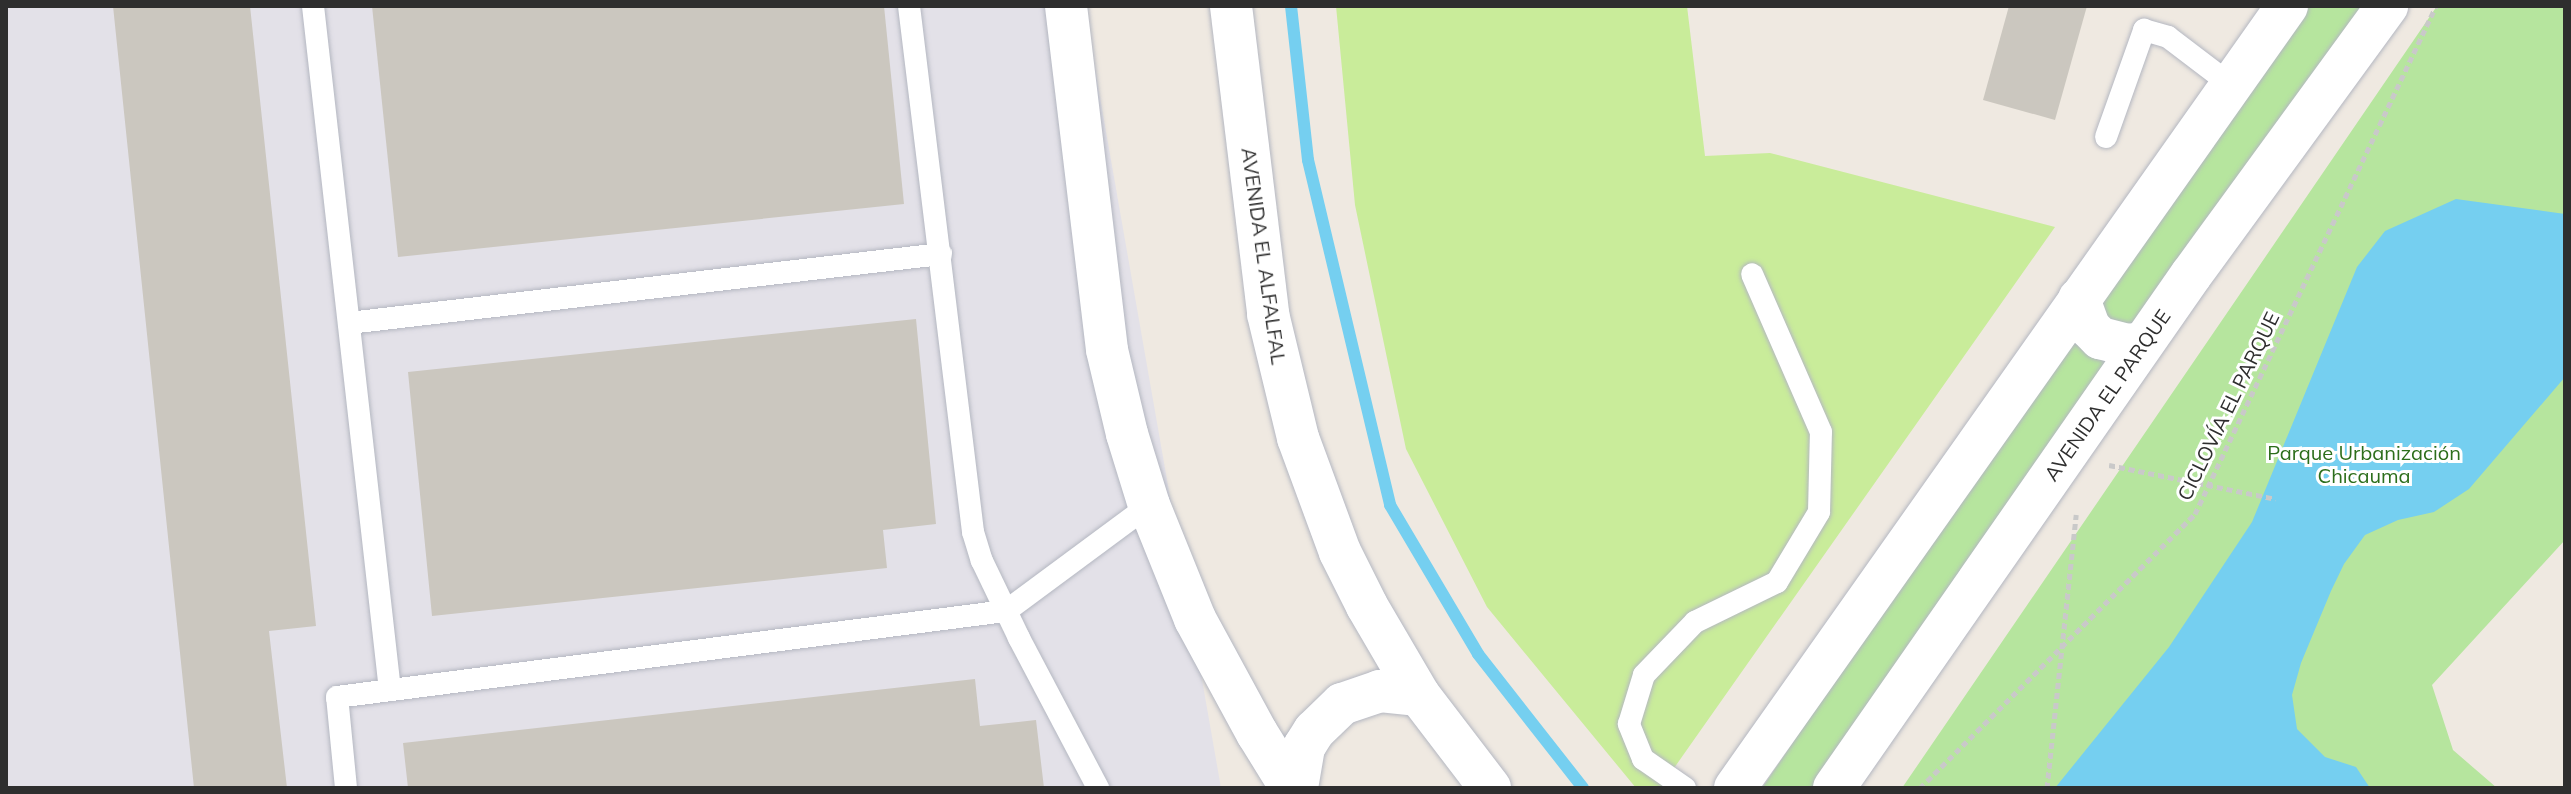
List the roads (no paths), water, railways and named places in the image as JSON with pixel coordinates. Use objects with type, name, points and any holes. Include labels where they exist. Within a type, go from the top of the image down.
[{"type":"street","points":[[1066,6],[1107,350],[1149,505],[1175,573],[1217,663],[1294,788]]},
{"type":"street","name":"AVENIDA EL ALFALFAL","points":[[1231,6],[1262,272],[1286,392],[1318,495],[1340,552],[1378,627],[1419,695],[1490,788]]},
{"type":"street","points":[[1735,788],[2287,6]]},
{"type":"street","name":"AVENIDA EL PARQUE","points":[[1834,788],[2143,343],[2387,6]]},
{"type":"street","points":[[2079,299],[2089,327],[2100,338],[2128,345],[2143,343]]},
{"type":"street","points":[[1294,788],[1304,747],[1314,731],[1342,704],[1380,691],[1419,695]]},
{"type":"lane","points":[[313,6],[390,690]]},
{"type":"lane","points":[[909,6],[941,254],[967,501],[982,561],[1098,788]]},
{"type":"lane","points":[[2106,137],[2144,30],[2168,37],[2230,84]]},
{"type":"lane","points":[[349,323],[941,254]]},
{"type":"lane","points":[[1685,788],[1643,759],[1629,724],[1644,675],[1695,622],[1777,582],[1819,512],[1821,432],[1752,274]]},
{"type":"lane","points":[[346,788],[337,697],[1006,611],[1149,505]]},
{"type":"water","points":[[2456,199],[2565,214],[2565,377],[2469,489],[2434,512],[2398,520],[2365,535],[2344,564],[2331,591],[2301,663],[2292,695],[2297,729],[2325,757],[2356,767],[2370,788],[2055,788],[2169,647],[2252,522],[2357,267],[2385,231]]},
{"type":"waterway","points":[[1291,6],[1308,160],[1390,505],[1478,654],[1583,788]]},
{"type":"park label","name":"Parque Urbanización Chicauma","points":[[2364,464]]}]
